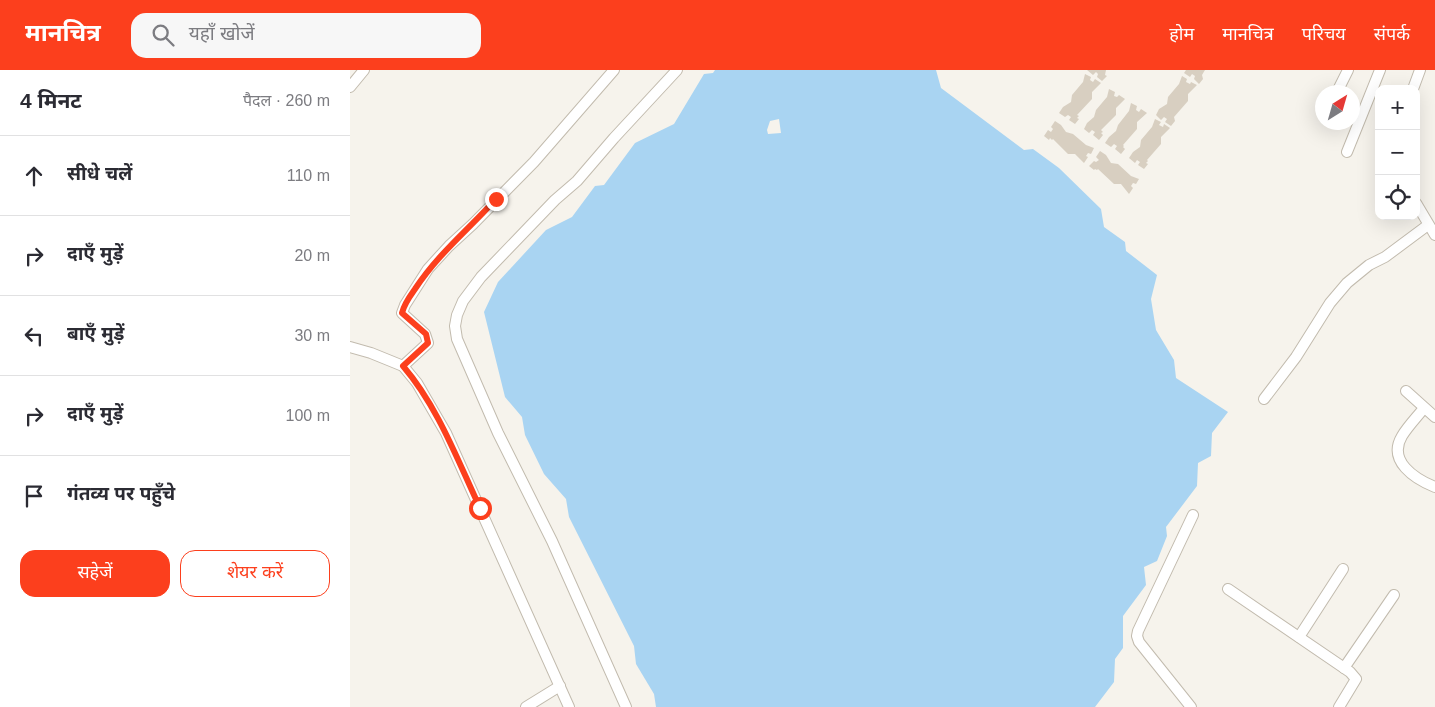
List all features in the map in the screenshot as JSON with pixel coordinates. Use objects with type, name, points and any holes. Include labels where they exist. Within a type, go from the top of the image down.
[{"type":"street","points":[[350,87],[364,70]]},
{"type":"street","points":[[403,366],[428,343],[426,334],[402,313],[404,305],[428,269],[448,246],[473,224],[534,162],[614,70]]},
{"type":"street","points":[[626,707],[552,541],[498,432],[457,339],[455,326],[463,301],[481,277],[555,200],[577,181],[677,70]]},
{"type":"street","points":[[1341,85],[1348,70]]},
{"type":"street","points":[[1346,152],[1380,70]]},
{"type":"street","points":[[1414,85],[1420,70]]},
{"type":"street","points":[[1420,211],[1435,235]]},
{"type":"street","points":[[1264,399],[1296,357],[1330,303],[1348,282],[1369,265],[1385,257],[1428,226]]},
{"type":"street","points":[[350,347],[403,366],[417,383],[446,433],[569,707]]},
{"type":"street","points":[[1406,391],[1435,417]]},
{"type":"street","points":[[1424,408],[1401,437],[1398,449],[1401,463],[1409,473],[1435,487]]},
{"type":"street","points":[[1191,707],[1139,642],[1137,636],[1193,515]]},
{"type":"street","points":[[1299,637],[1344,569]]},
{"type":"street","points":[[1228,589],[1344,668],[1356,679],[1339,707]]},
{"type":"street","points":[[1344,668],[1394,595]]},
{"type":"street","points":[[526,707],[560,686]]},
{"type":"water","points":[[715,70],[936,70],[941,88],[1024,150],[1033,149],[1059,168],[1101,209],[1104,227],[1125,242],[1126,251],[1157,275],[1151,299],[1156,330],[1174,360],[1176,378],[1228,412],[1212,433],[1211,456],[1198,463],[1197,486],[1166,527],[1167,536],[1157,561],[1144,567],[1146,585],[1123,616],[1123,648],[1115,659],[1114,682],[1095,707],[656,707],[654,694],[636,664],[634,646],[569,517],[566,499],[544,474],[525,435],[522,417],[505,397],[484,312],[498,282],[546,230],[572,217],[595,186],[604,185],[635,143],[674,124],[704,74],[713,73]],"holes":[[[779,119],[781,133],[768,134],[767,130],[770,121]]]},
{"type":"building","points":[[1087,70],[1106,70],[1105,75],[1107,76],[1102,81],[1097,77],[1098,74],[1096,72],[1093,75]]},
{"type":"building","points":[[1186,70],[1205,70],[1202,75],[1203,79],[1199,84],[1194,79],[1195,76],[1192,74],[1190,77],[1184,73]]},
{"type":"building","points":[[1085,74],[1091,77],[1090,80],[1093,82],[1095,79],[1101,83],[1092,92],[1092,99],[1077,115],[1079,119],[1075,124],[1069,120],[1071,117],[1068,115],[1065,117],[1059,113],[1063,107],[1071,102],[1072,95],[1083,82]]},
{"type":"building","points":[[1182,76],[1187,79],[1186,82],[1197,85],[1188,94],[1188,101],[1174,117],[1175,121],[1171,126],[1165,122],[1167,119],[1164,117],[1161,120],[1156,115],[1159,109],[1167,104],[1168,97],[1179,84]]},
{"type":"building","points":[[1109,89],[1115,92],[1114,96],[1117,97],[1119,95],[1125,99],[1116,108],[1116,115],[1101,130],[1103,135],[1099,140],[1093,135],[1095,132],[1092,130],[1089,133],[1084,129],[1107,97]]},
{"type":"building","points":[[1131,103],[1137,106],[1136,110],[1139,112],[1141,109],[1147,113],[1137,122],[1137,129],[1123,145],[1125,149],[1121,154],[1115,149],[1117,146],[1114,144],[1111,147],[1105,143],[1116,131],[1118,125],[1129,111]]},
{"type":"building","points":[[1155,119],[1161,122],[1159,125],[1163,127],[1164,124],[1170,128],[1161,137],[1161,144],[1147,160],[1146,163],[1148,164],[1144,169],[1138,165],[1140,162],[1137,160],[1135,163],[1129,158],[1140,147],[1141,140],[1152,127]]},
{"type":"building","points":[[1055,121],[1066,132],[1073,134],[1086,145],[1094,148],[1091,154],[1088,153],[1086,156],[1088,157],[1084,163],[1075,154],[1068,154],[1053,139],[1050,138],[1049,140],[1044,136],[1048,130],[1051,132],[1053,129],[1051,127]]},
{"type":"building","points":[[1100,151],[1106,155],[1111,163],[1118,164],[1131,176],[1139,179],[1136,184],[1133,183],[1131,186],[1133,188],[1129,194],[1121,184],[1114,184],[1098,169],[1094,170],[1089,166],[1094,161],[1099,160],[1096,157]]},
{"type":"route","points":[[480,508],[446,433],[417,383],[403,366],[428,343],[426,334],[402,313],[404,305],[428,269],[448,246],[473,224],[496,199]]}]
